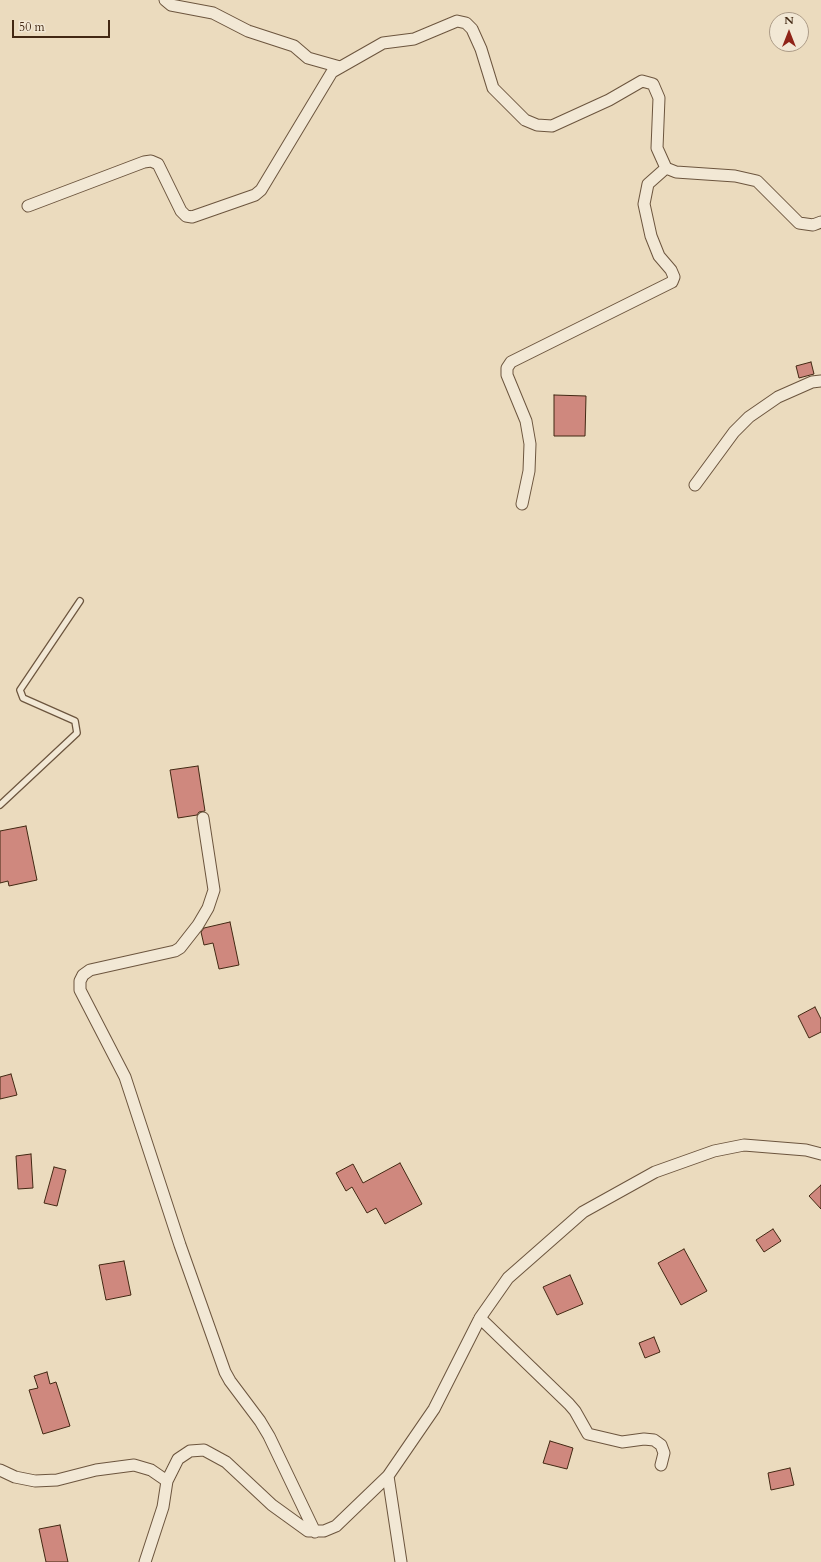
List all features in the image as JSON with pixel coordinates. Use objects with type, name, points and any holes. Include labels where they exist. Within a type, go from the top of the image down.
[{"type":"street","points":[[165,0],[171,5],[213,13],[248,31],[294,46],[308,58],[340,67]]},
{"type":"street","points":[[28,206],[151,160],[158,164],[181,211],[186,216],[192,217],[255,195],[261,190],[332,72],[383,43],[414,39],[457,21],[466,23],[472,29],[481,49],[493,88],[525,120],[537,125],[552,126],[609,100],[642,81],[653,84],[659,98],[657,148],[666,168],[676,172],[735,176],[757,181],[799,223],[813,225],[821,222]]},
{"type":"street","points":[[522,504],[529,471],[530,444],[526,421],[507,375],[507,368],[512,362],[672,282],[674,277],[671,270],[659,256],[651,236],[644,204],[648,184],[666,168]]},
{"type":"street","points":[[695,484],[734,432],[748,417],[778,397],[812,382],[821,381]]},
{"type":"street","points":[[203,818],[214,890],[208,908],[198,925],[180,948],[175,951],[90,970],[80,981],[80,990],[125,1077],[180,1245],[224,1372],[260,1420],[315,1532]]},
{"type":"street","points":[[145,1562],[163,1507],[167,1481],[178,1459],[190,1451],[204,1450],[226,1462],[272,1505],[308,1531],[315,1532],[336,1526],[388,1476],[434,1409],[480,1318],[508,1278],[583,1212],[655,1172],[714,1150],[744,1145],[806,1150],[821,1154]]},
{"type":"street","points":[[480,1318],[569,1404],[575,1411],[588,1434],[622,1442],[644,1439],[654,1440],[661,1445],[664,1453],[661,1465]]},
{"type":"street","points":[[0,1470],[15,1477],[35,1481],[57,1480],[96,1470],[134,1465],[150,1470],[167,1481]]},
{"type":"street","points":[[388,1476],[401,1562]]},
{"type":"lane","points":[[0,805],[77,733],[74,721],[23,698],[20,690],[80,601]]},
{"type":"building","points":[[811,362],[814,374],[799,378],[796,366]]},
{"type":"building","points":[[554,395],[586,396],[585,436],[554,436]]},
{"type":"building","points":[[198,766],[205,811],[199,812],[197,815],[178,818],[170,770]]},
{"type":"building","points":[[26,826],[37,880],[9,886],[8,881],[0,883],[0,831]]},
{"type":"building","points":[[230,922],[239,965],[219,969],[213,943],[204,945],[201,932],[204,928]]},
{"type":"building","points":[[815,1007],[821,1019],[821,1032],[809,1038],[798,1016]]},
{"type":"building","points":[[11,1074],[17,1095],[0,1099],[0,1077]]},
{"type":"building","points":[[31,1154],[33,1188],[18,1189],[16,1156]]},
{"type":"building","points":[[400,1163],[422,1204],[385,1224],[376,1208],[367,1213],[352,1187],[346,1191],[336,1173],[353,1164],[363,1183]]},
{"type":"building","points":[[54,1167],[66,1170],[57,1206],[44,1203]]},
{"type":"building","points":[[821,1185],[821,1209],[809,1196]]},
{"type":"building","points":[[773,1229],[781,1241],[764,1252],[756,1240]]},
{"type":"building","points":[[684,1249],[707,1291],[681,1305],[658,1263]]},
{"type":"building","points":[[124,1261],[131,1295],[106,1300],[99,1265]]},
{"type":"building","points":[[570,1275],[583,1304],[557,1315],[543,1287]]},
{"type":"building","points":[[654,1337],[660,1352],[645,1358],[639,1343]]},
{"type":"building","points":[[47,1372],[50,1384],[56,1382],[70,1426],[43,1434],[29,1390],[38,1388],[34,1376]]},
{"type":"building","points":[[550,1441],[573,1448],[567,1469],[543,1463]]},
{"type":"building","points":[[790,1468],[794,1485],[771,1490],[768,1473]]},
{"type":"building","points":[[60,1525],[68,1562],[46,1562],[39,1529]]}]
